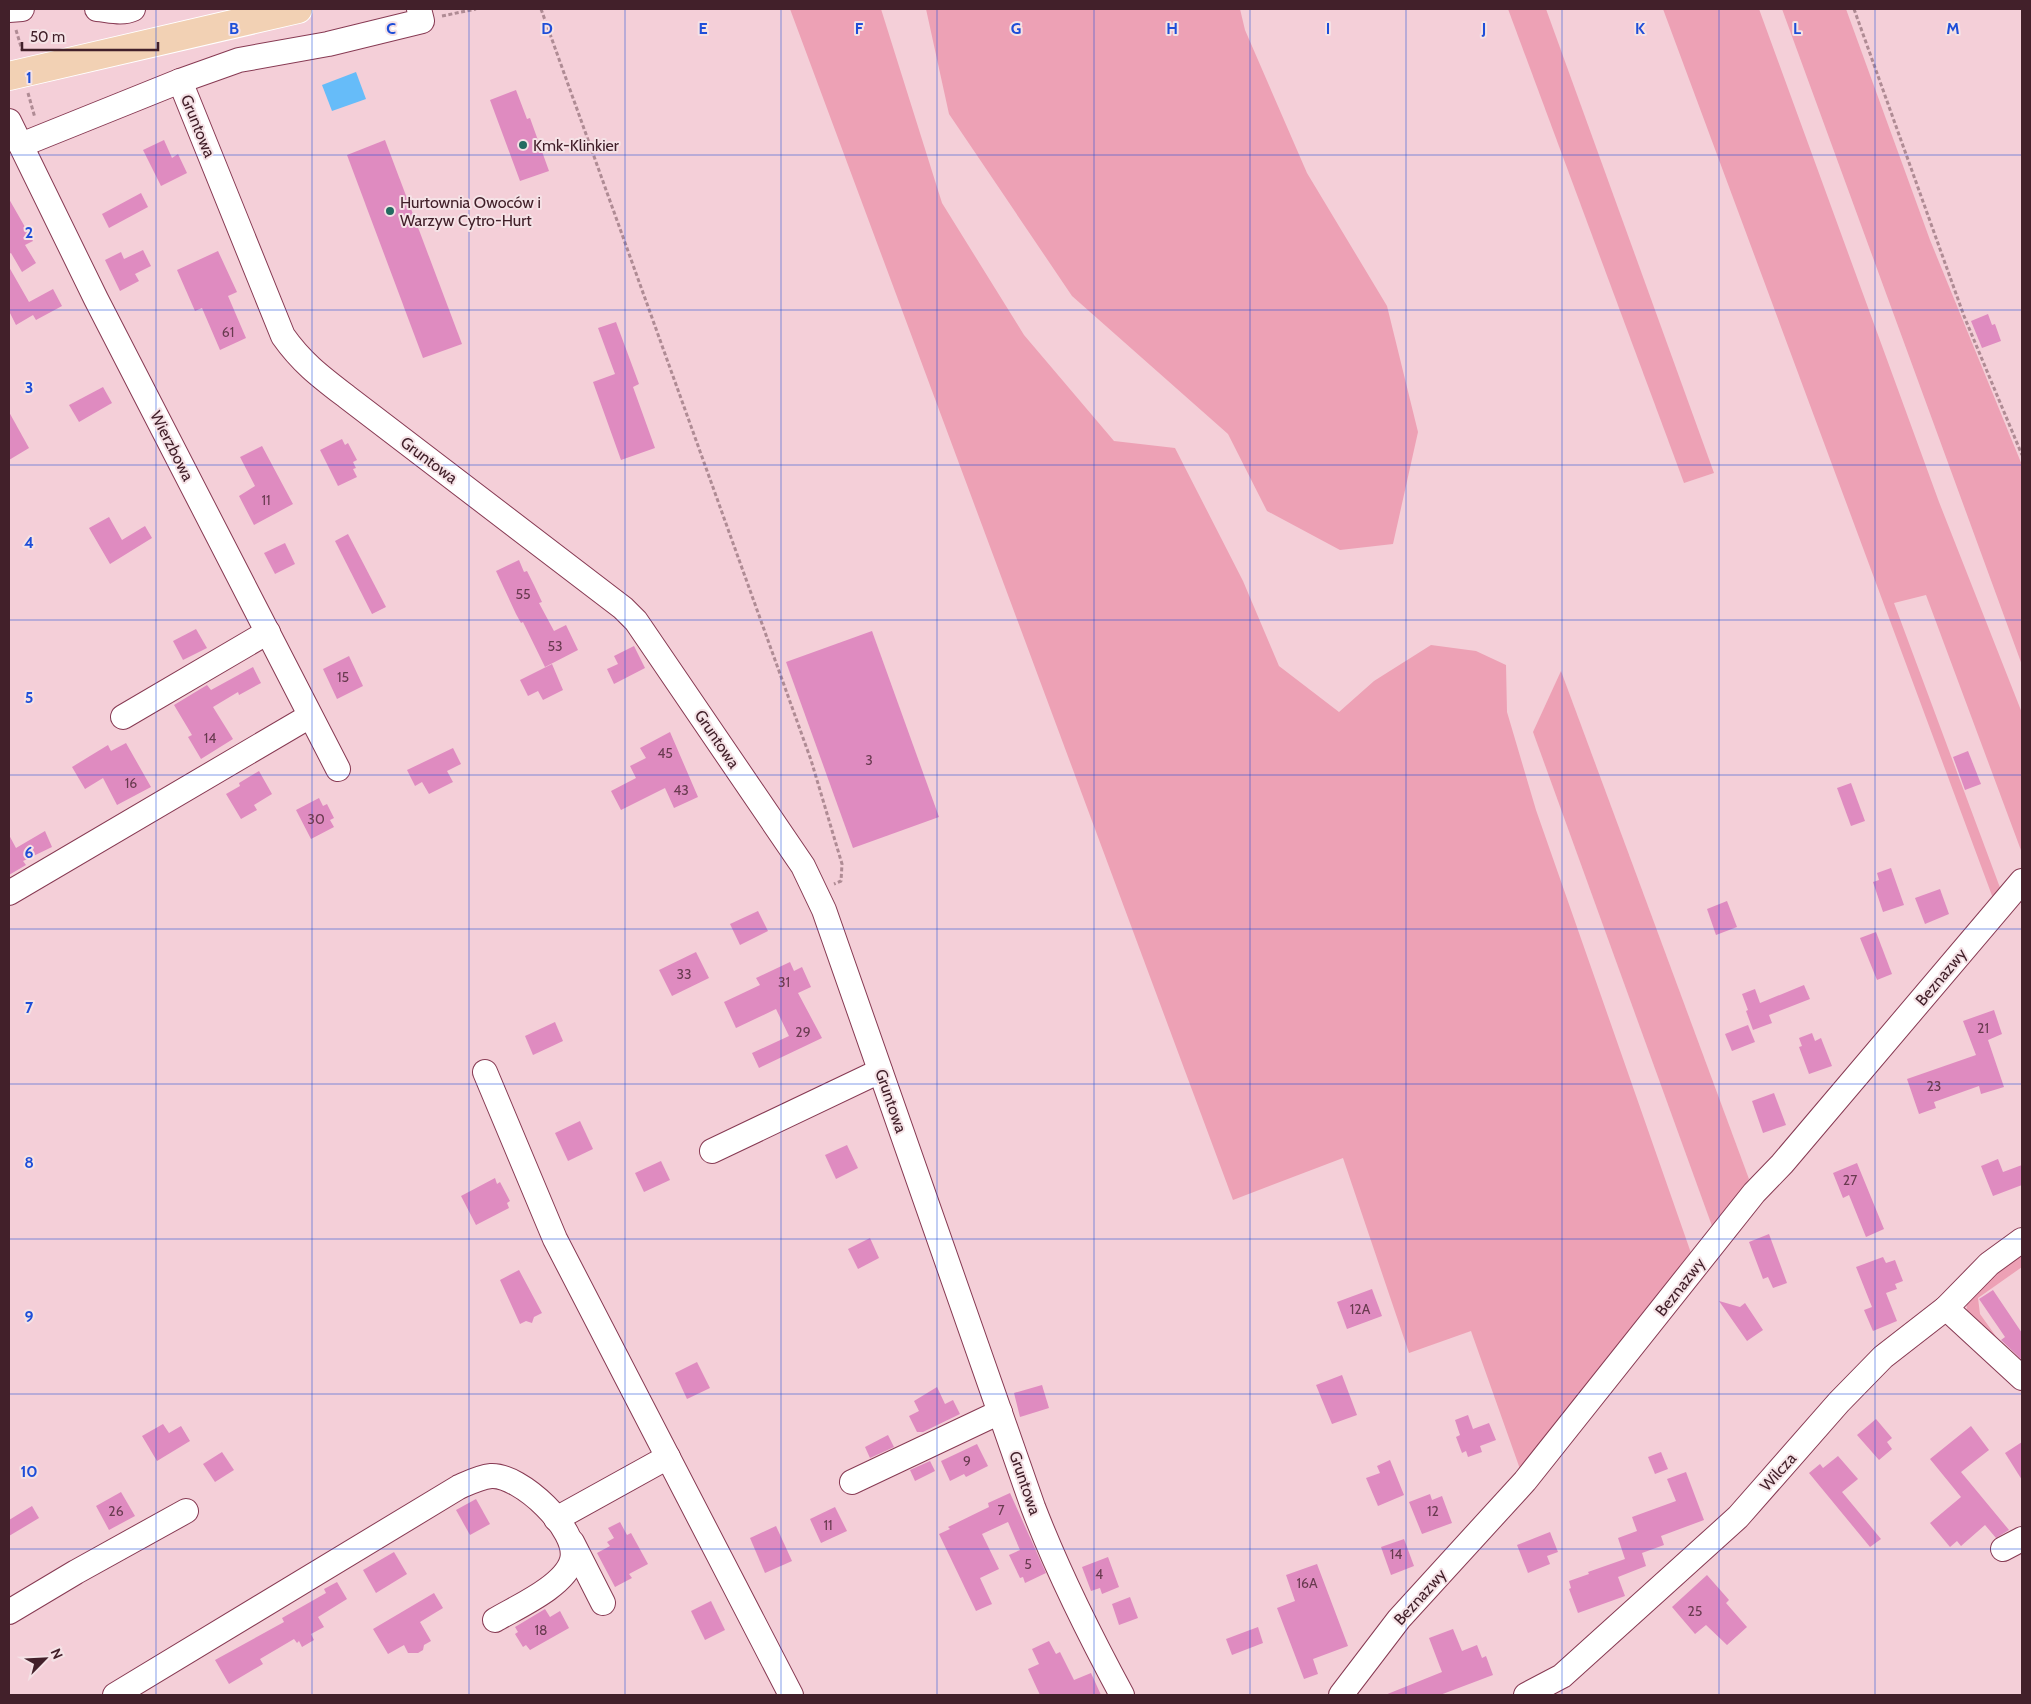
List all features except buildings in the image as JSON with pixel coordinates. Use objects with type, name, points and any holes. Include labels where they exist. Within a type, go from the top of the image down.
[{"type":"main road","points":[[19,75],[298,9]]},
{"type":"street","points":[[97,9],[118,12],[134,9]]},
{"type":"street","points":[[180,82],[239,60],[328,44],[420,15]]},
{"type":"street","name":"Gruntowa","points":[[31,142],[180,82],[283,336],[294,352],[305,365],[569,566],[623,608],[636,621],[803,866],[816,892],[824,910],[1049,1548],[1122,1695]]},
{"type":"street","name":"Wierzbowa","points":[[9,121],[31,142],[96,299],[338,770]]},
{"type":"street","points":[[123,717],[268,632]]},
{"type":"street","points":[[9,893],[310,716]]},
{"type":"street","name":"Beznazwy","points":[[1341,1695],[1399,1619],[1525,1481],[1754,1193],[1782,1164],[2022,881]]},
{"type":"street","points":[[712,1151],[880,1071]]},
{"type":"street","points":[[485,1072],[555,1239],[791,1695]]},
{"type":"street","name":"Wilcza","points":[[1526,1695],[1562,1676],[1730,1523],[1839,1402],[1883,1357],[1946,1308],[1989,1264],[2022,1240]]},
{"type":"street","points":[[1946,1308],[2022,1378]]},
{"type":"street","points":[[852,1482],[1000,1412]]},
{"type":"street","points":[[556,1519],[668,1457]]},
{"type":"street","points":[[115,1695],[458,1487],[491,1476],[503,1478],[521,1487],[544,1505],[570,1539],[603,1603]]},
{"type":"street","points":[[9,1612],[76,1572],[186,1511]]},
{"type":"street","points":[[495,1620],[554,1584],[565,1573],[572,1561],[573,1550],[570,1539]]},
{"type":"path","points":[[420,15],[476,9]]},
{"type":"path","points":[[541,9],[811,760],[842,864],[841,881],[816,892]]},
{"type":"path","points":[[1854,9],[1964,316],[2022,455]]},
{"type":"path","points":[[14,10],[22,51],[19,75],[31,142]]},
{"type":"shaded area","points":[[790,9],[881,9],[942,203],[1024,335],[1114,441],[1175,448],[1243,581],[1279,666],[1339,712],[1374,681],[1431,645],[1476,651],[1506,665],[1507,712],[1536,810],[1691,1253],[1520,1469],[1471,1331],[1409,1353],[1343,1158],[1233,1200]]},
{"type":"shaded area","points":[[926,9],[1240,9],[1245,30],[1307,173],[1387,306],[1418,432],[1393,544],[1340,550],[1267,511],[1228,434],[1072,296],[949,114]]},
{"type":"shaded area","points":[[1508,9],[1546,9],[1714,473],[1684,483]]},
{"type":"shaded area","points":[[1663,9],[1759,9],[1939,502],[2022,713],[2022,853],[1926,595],[1894,603],[2002,893],[1994,901]]},
{"type":"shaded area","points":[[1782,9],[1846,9],[1930,240],[2022,465],[2022,665]]},
{"type":"shaded area","points":[[1561,671],[1749,1179],[1712,1226],[1533,732]]},
{"type":"shaded area","points":[[2022,1245],[2022,1267],[1978,1298],[1980,1314],[2000,1342],[1967,1312],[1966,1299]]},
{"type":"water","points":[[356,72],[366,99],[332,111],[322,85]]},
{"type":"place","name":"Kmk-Klinkier","points":[[523,145]]},
{"type":"place","name":"Hurtownia Owoców i Warzyw Cytro-Hurt","points":[[390,211]]}]
